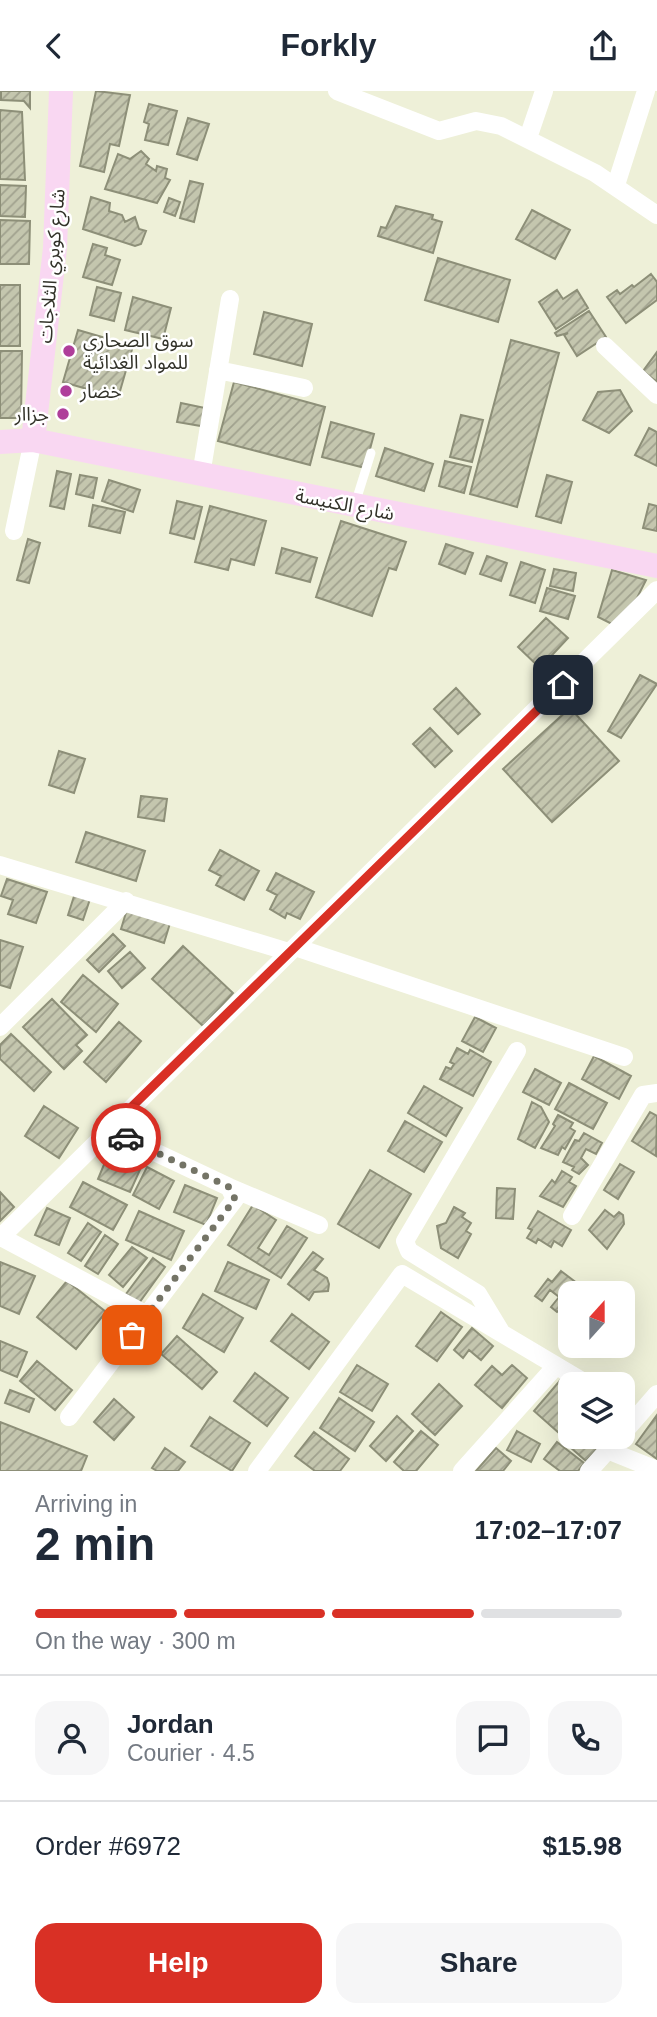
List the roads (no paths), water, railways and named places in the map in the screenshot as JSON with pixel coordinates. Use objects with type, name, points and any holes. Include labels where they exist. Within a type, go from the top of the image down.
[{"type":"main road","name":"شارع كوبري الثلاجات","points":[[33,440],[55,248],[61,91]]},
{"type":"main road","name":"شارع الكنيسة","points":[[0,442],[33,440],[657,566]]},
{"type":"street","points":[[337,91],[439,131],[476,121],[487,122],[528,138],[616,185],[657,215]]},
{"type":"street","points":[[528,138],[544,91]]},
{"type":"street","points":[[616,185],[646,91]]},
{"type":"street","points":[[201,475],[230,299]]},
{"type":"street","points":[[604,346],[657,395]]},
{"type":"street","points":[[218,370],[304,388]]},
{"type":"street","points":[[14,531],[33,440]]},
{"type":"street","points":[[147,1315],[0,1238],[657,590]]},
{"type":"street","points":[[0,865],[292,949],[624,1057]]},
{"type":"street","points":[[0,1027],[126,901]]},
{"type":"street","points":[[501,1332],[478,1294],[409,1251],[405,1241],[517,1051]]},
{"type":"street","points":[[572,1216],[643,1094],[657,1093]]},
{"type":"street","points":[[108,1130],[229,1187],[319,1225]]},
{"type":"street","points":[[69,1416],[233,1205],[234,1193],[229,1187]]},
{"type":"street","points":[[257,1471],[399,1275],[406,1274],[566,1372]]},
{"type":"street","points":[[462,1471],[556,1366]]},
{"type":"street","points":[[635,1408],[657,1394]]},
{"type":"street","points":[[589,1471],[608,1449]]},
{"type":"street","points":[[623,1449],[657,1470]]},
{"type":"lane","points":[[355,505],[371,453]]},
{"type":"place","name":"سوق الصحاري للمواد الغدائية","points":[[69,351]]},
{"type":"place","name":"خضار","points":[[66,391]]},
{"type":"place","name":"جزاار","points":[[63,414]]}]
